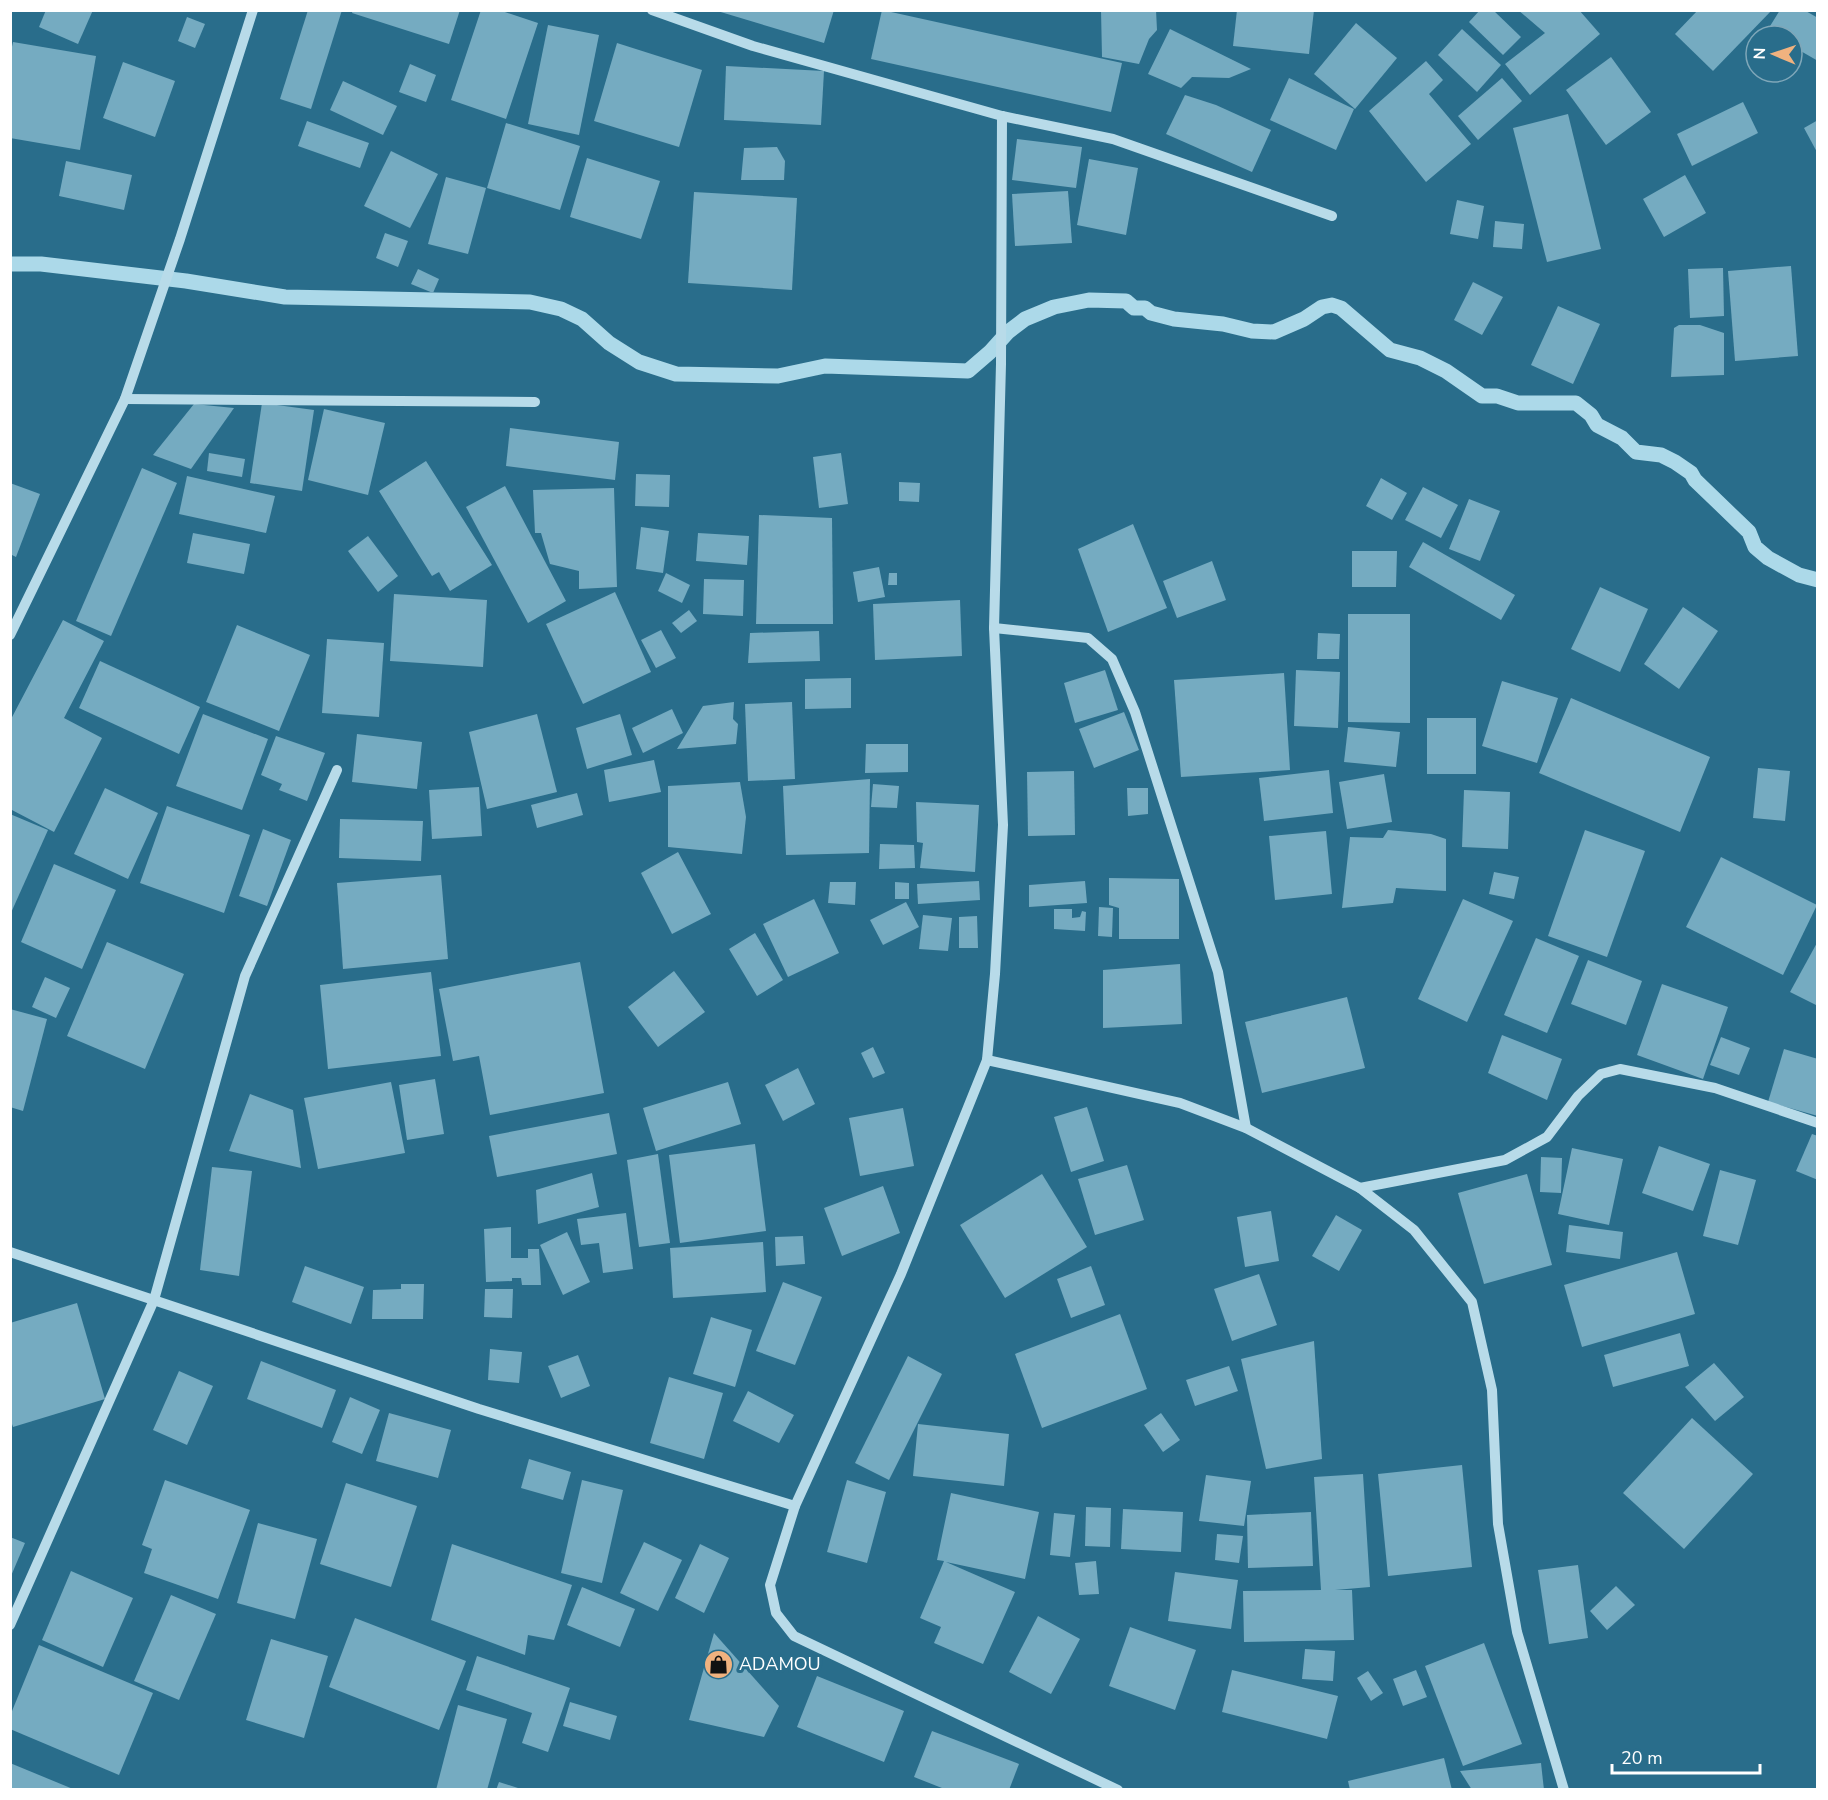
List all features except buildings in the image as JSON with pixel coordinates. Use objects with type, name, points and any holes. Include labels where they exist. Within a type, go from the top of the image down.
[{"type":"street","points":[[10,635],[125,399],[180,239],[253,10]]},
{"type":"street","points":[[652,10],[753,46],[1002,116],[1113,139],[1332,216]]},
{"type":"street","points":[[1002,116],[1001,364],[994,628],[1003,825],[995,974],[987,1060],[901,1274],[795,1506],[770,1584],[776,1614],[794,1636],[1118,1790]]},
{"type":"street","points":[[125,399],[535,402]]},
{"type":"street","points":[[994,628],[1088,638],[1112,659],[1135,712],[1218,972],[1246,1128]]},
{"type":"street","points":[[10,1625],[154,1300],[245,976],[337,770]]},
{"type":"street","points":[[987,1060],[1180,1102],[1246,1128],[1360,1188],[1414,1230],[1472,1302],[1492,1390],[1498,1524],[1517,1632],[1564,1790]]},
{"type":"street","points":[[1360,1188],[1505,1160],[1547,1137],[1578,1096],[1601,1074],[1620,1070],[1715,1088],[1818,1123]]},
{"type":"street","points":[[10,1252],[480,1409],[795,1506]]},
{"type":"waterway","points":[[10,264],[41,264],[186,281],[285,297],[530,302],[561,309],[582,319],[609,343],[639,362],[676,374],[778,376],[825,366],[968,371],[1008,332],[1025,319],[1054,307],[1089,300],[1126,301],[1134,308],[1145,308],[1151,313],[1174,319],[1223,324],[1252,331],[1274,332],[1304,319],[1322,307],[1332,305],[1341,308],[1390,350],[1420,358],[1446,371],[1482,396],[1497,396],[1518,403],[1576,403],[1591,415],[1597,425],[1622,438],[1636,452],[1661,455],[1691,473],[1695,480],[1749,532],[1755,547],[1768,558],[1799,575],[1818,580]]},
{"type":"place","name":"ADAMOU","points":[[718,1664]]}]
